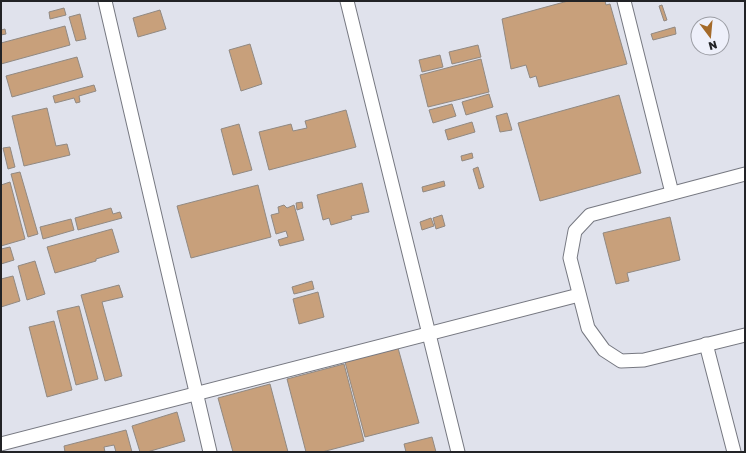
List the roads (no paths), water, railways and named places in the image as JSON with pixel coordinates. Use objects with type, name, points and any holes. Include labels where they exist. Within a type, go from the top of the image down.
[{"type":"street","points":[[105,1],[195,394],[210,452]]},
{"type":"street","points":[[347,1],[458,452]]},
{"type":"street","points":[[624,1],[672,193]]},
{"type":"street","points":[[745,174],[590,215],[575,231],[570,258],[588,328],[604,350],[620,361],[644,360],[745,335]]},
{"type":"street","points":[[1,444],[579,294]]},
{"type":"street","points":[[706,344],[734,452]]}]
